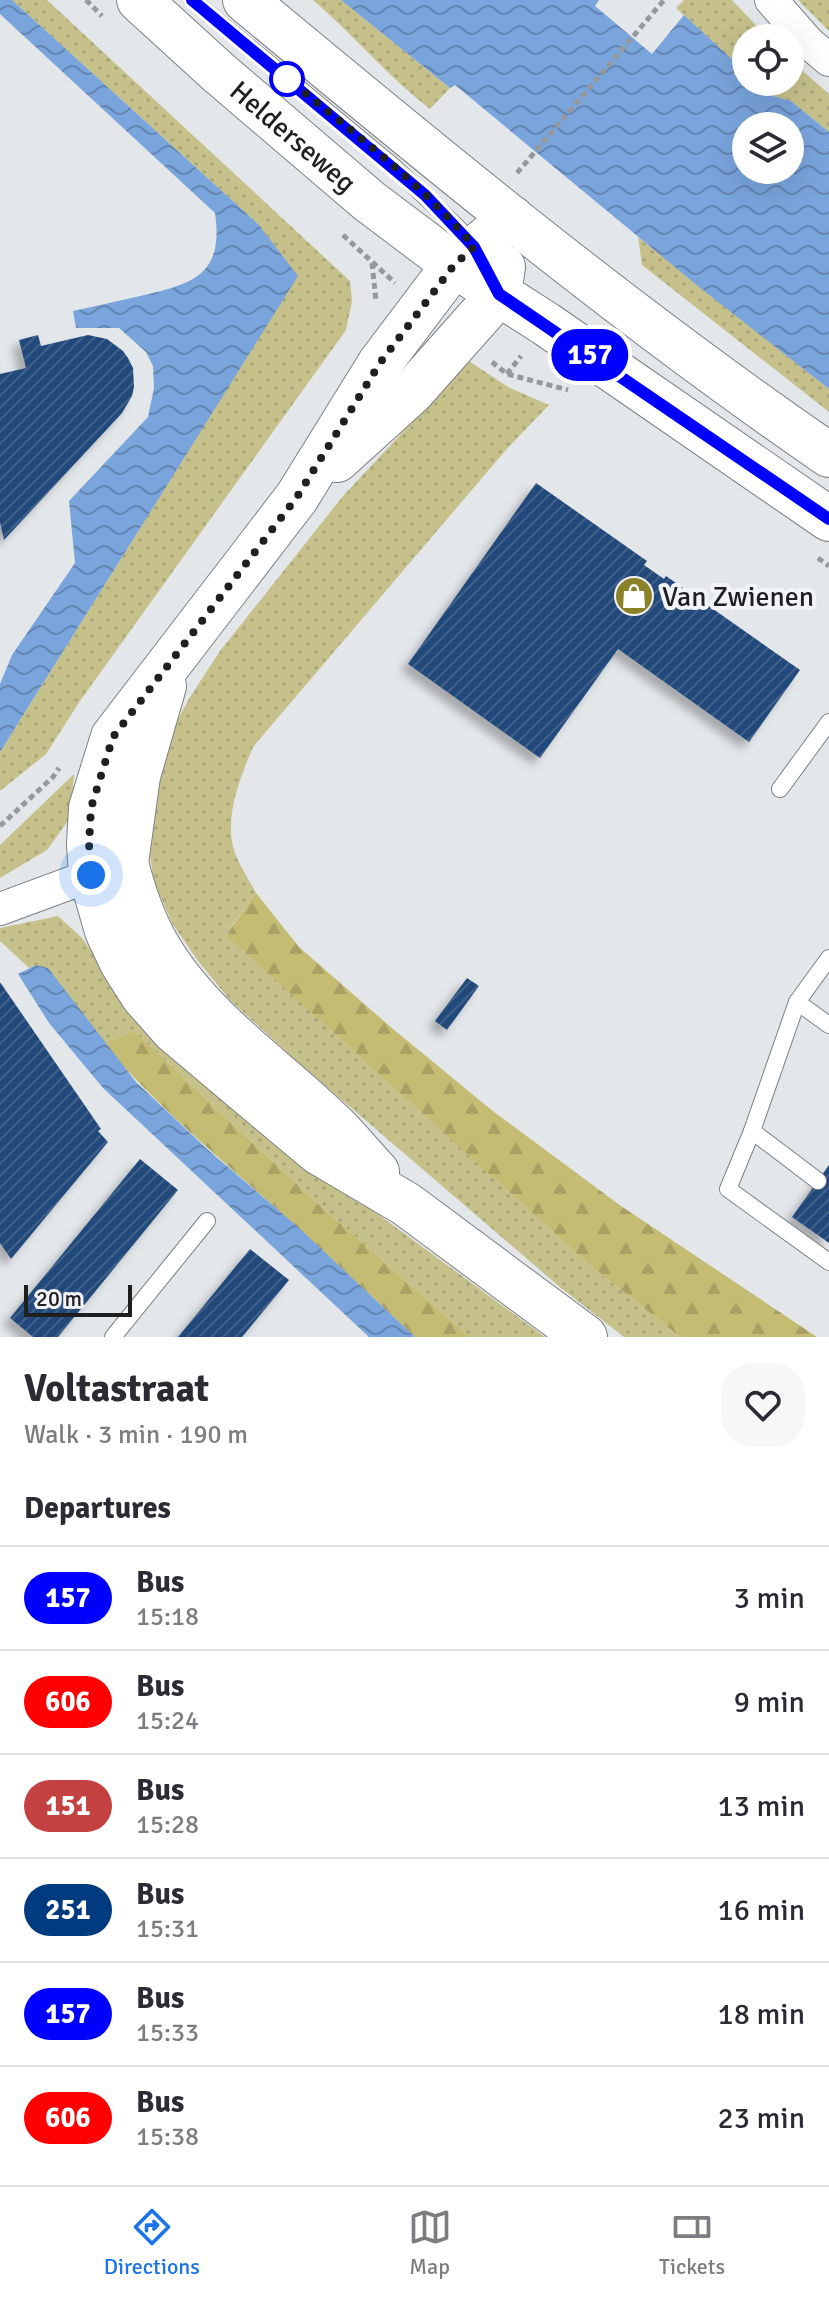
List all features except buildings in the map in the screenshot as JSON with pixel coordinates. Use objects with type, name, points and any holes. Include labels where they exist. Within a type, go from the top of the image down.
[{"type":"main road","name":"Helderseweg","points":[[139,0],[369,201],[464,256],[499,294],[829,519]]},
{"type":"main road","points":[[245,0],[447,168],[513,197],[582,276],[829,455]]},
{"type":"main road","points":[[513,197],[380,363],[297,497],[173,661],[108,869],[136,899],[156,943],[180,977],[222,1024],[337,1128],[406,1204],[585,1337]]},
{"type":"main road","points":[[297,497],[412,392],[499,294],[513,197]]},
{"type":"street","points":[[771,0],[809,43],[829,60]]},
{"type":"street","points":[[0,909],[108,869]]},
{"type":"lane","name":"Helderseweg","points":[[192,0],[394,167],[447,217],[464,256]]},
{"type":"lane","points":[[780,789],[829,722]]},
{"type":"lane","points":[[829,958],[797,1002],[752,1131],[728,1189],[829,1262]]},
{"type":"lane","points":[[797,1002],[829,1025]]},
{"type":"lane","points":[[752,1131],[818,1181]]},
{"type":"lane","points":[[113,1337],[207,1221]]},
{"type":"path","points":[[513,197],[533,155],[664,0]]},
{"type":"path","points":[[507,374],[581,394]]},
{"type":"shaded area","points":[[12,0],[47,0],[350,281],[352,301],[346,330],[80,701],[46,754],[0,791],[0,752],[142,525],[258,224]]},
{"type":"shaded area","points":[[313,0],[341,0],[450,88],[430,109]]},
{"type":"shaded area","points":[[684,0],[732,0],[755,24],[732,24],[732,59],[676,8]]},
{"type":"shaded area","points":[[798,0],[829,0],[829,31]]},
{"type":"shaded area","points":[[804,72],[829,94],[829,132],[791,101],[773,96],[804,96]]},
{"type":"shaded area","points":[[638,237],[829,389],[829,412],[642,265]]},
{"type":"shaded area","points":[[469,361],[508,387],[549,405],[505,451],[253,747],[235,799],[231,826],[235,853],[256,893],[226,934],[585,1261],[680,1337],[624,1337],[561,1288],[300,1064],[230,1000],[198,961],[172,923],[154,881],[149,849],[165,743],[190,697],[220,651],[343,496]]},
{"type":"shaded area","points":[[74,774],[71,817],[47,850],[0,878],[0,845]]},
{"type":"shaded area","points":[[58,916],[82,938],[130,1004],[356,1198],[545,1337],[470,1337],[316,1202],[134,1031],[103,1043],[48,969],[36,965],[29,968],[0,941],[0,928]]},
{"type":"green space","points":[[256,893],[299,947],[494,1112],[621,1206],[817,1337],[680,1337],[585,1261],[226,935]]},
{"type":"green space","points":[[134,1031],[316,1202],[470,1337],[415,1337],[173,1116],[103,1043]]},
{"type":"water","points":[[0,0],[12,0],[258,224],[298,276],[0,752],[0,684],[12,655],[75,563],[69,501],[148,417],[154,388],[153,366],[146,352],[119,328],[76,328],[73,311],[159,292],[189,281],[209,263],[217,234],[215,213],[0,14]]},
{"type":"water","points":[[341,0],[599,0],[595,6],[652,54],[684,15],[732,59],[732,96],[773,96],[791,101],[829,132],[829,389],[699,287],[455,85],[450,88]]},
{"type":"water","points":[[36,965],[48,968],[136,1082],[415,1337],[369,1337],[103,1088],[49,1023],[18,974]]},
{"type":"bus line","name":"157","points":[[192,0],[425,195],[474,247],[499,294],[829,519]]},
{"type":"place","name":"Van Zwienen","points":[[634,596]]},
{"type":"route","points":[[91,875],[91,808],[113,737],[297,497],[380,363],[454,265],[474,247],[394,167],[282,74],[287,79]]}]
